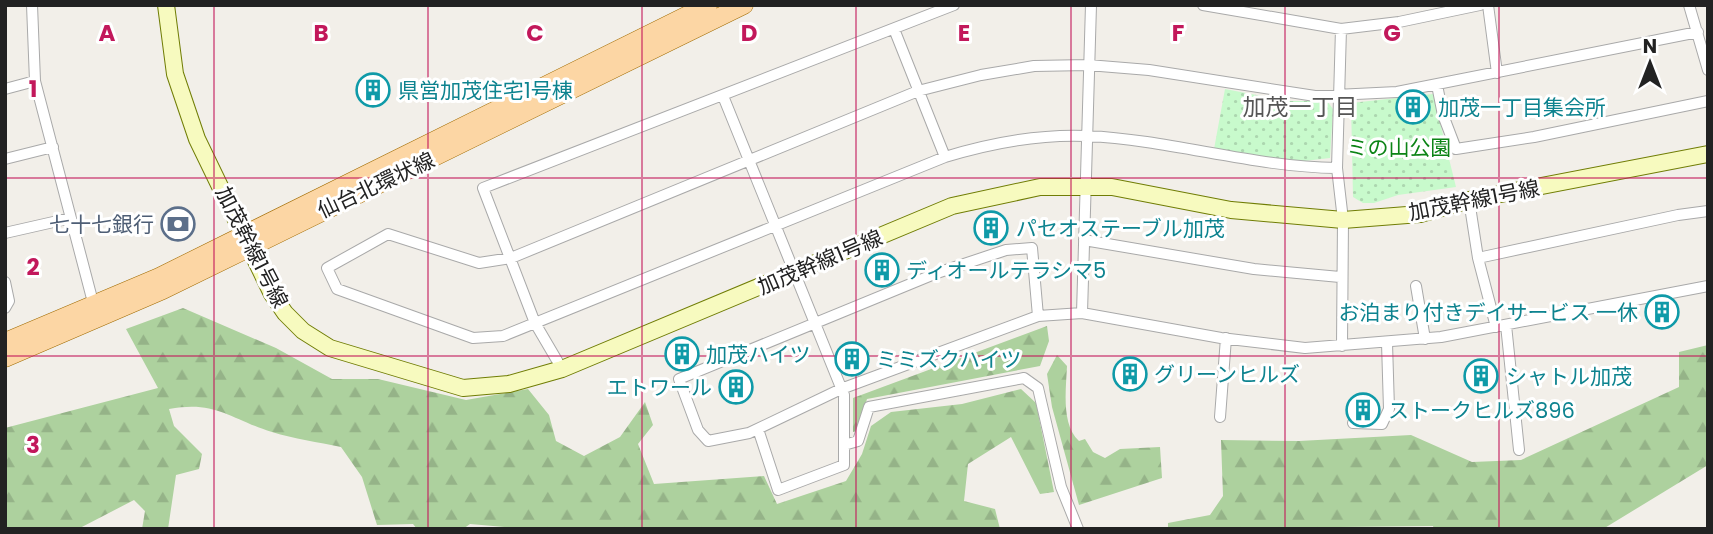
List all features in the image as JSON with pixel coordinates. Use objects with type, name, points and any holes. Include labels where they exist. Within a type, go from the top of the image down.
[{"type":"main road","name":"仙台北環状線","points":[[5,358],[245,240],[708,5]]},
{"type":"main road","name":"仙台北環状線","points":[[245,240],[744,5]]},
{"type":"main road","name":"仙台北環状線","points":[[5,342],[96,313]]},
{"type":"street","points":[[32,5],[35,81],[96,313]]},
{"type":"street","name":"加茂幹線1号線","points":[[166,5],[173,63],[188,113],[245,240],[285,313],[303,331],[330,348],[463,388],[509,384],[562,369],[640,334],[797,273],[952,206],[1040,187],[1087,185],[1231,210],[1343,220],[1420,214],[1469,200],[1708,154]]},
{"type":"street","points":[[562,369],[536,323],[483,188],[954,5]]},
{"type":"street","points":[[1082,313],[1091,5]]},
{"type":"street","points":[[1203,5],[1341,29],[1399,22],[1480,5]]},
{"type":"street","points":[[1488,5],[1497,73]]},
{"type":"street","points":[[1689,5],[1708,70]]},
{"type":"street","points":[[894,29],[945,157]]},
{"type":"street","points":[[1341,29],[1337,168],[1343,220],[1340,277],[1342,346]]},
{"type":"street","points":[[1337,168],[1290,168],[1087,136],[988,144],[945,157],[503,336],[473,338],[337,289],[327,268],[388,234],[479,263],[511,258],[749,158],[918,91],[981,75],[1034,66],[1088,65],[1340,97],[1437,85],[1698,32]]},
{"type":"street","points":[[5,89],[35,81]]},
{"type":"street","points":[[1437,85],[1443,115],[1456,149],[1534,137],[1708,101]]},
{"type":"street","points":[[723,96],[778,225],[844,395],[844,464],[778,490],[758,429]]},
{"type":"street","points":[[5,159],[53,148]]},
{"type":"street","points":[[1469,200],[1478,258],[1501,326],[1519,450]]},
{"type":"street","points":[[1478,258],[1708,211]]},
{"type":"street","points":[[5,233],[71,218]]},
{"type":"street","points":[[1084,240],[1254,269],[1340,277]]},
{"type":"street","points":[[1038,316],[1032,248],[1006,250],[972,260],[679,379],[698,430],[708,440],[758,429],[841,389],[1038,316],[1082,313],[1226,338],[1306,348],[1425,339],[1708,286]]},
{"type":"street","points":[[5,282],[9,301],[5,309]]},
{"type":"street","points":[[1416,286],[1425,339]]},
{"type":"street","points":[[1220,416],[1226,338]]},
{"type":"street","points":[[1353,423],[1382,424],[1389,409],[1387,343]]},
{"type":"street","points":[[844,445],[858,441],[869,407],[1024,378],[1038,388],[1061,487],[1078,529]]},
{"type":"green space","points":[[1225,89],[1288,101],[1327,101],[1333,109],[1330,158],[1296,162],[1214,149]]},
{"type":"green space","name":"ミの山公園","points":[[1433,94],[1456,187],[1398,195],[1374,203],[1363,203],[1353,197],[1351,103]]},
{"type":"green space","points":[[183,308],[276,348],[332,379],[378,379],[466,400],[528,389],[549,415],[556,441],[584,456],[620,437],[645,402],[653,425],[638,444],[654,484],[764,476],[777,504],[846,481],[862,454],[871,426],[891,412],[962,404],[1021,389],[1036,403],[1054,492],[1040,494],[1011,437],[968,464],[964,501],[995,509],[1000,529],[529,529],[470,524],[463,529],[417,529],[413,524],[377,525],[362,477],[341,447],[280,434],[211,409],[185,407],[169,409],[174,426],[202,454],[199,469],[176,475],[168,529],[142,529],[145,511],[134,500],[78,529],[5,529],[5,428],[158,388],[126,329]]},
{"type":"green space","points":[[1047,326],[1049,341],[1040,366],[867,399],[857,431],[853,432],[853,398]]},
{"type":"green space","points":[[1708,345],[1708,465],[1603,529],[1434,529],[1433,526],[1168,529],[1168,523],[1210,515],[1223,496],[1221,440],[1299,441],[1411,435],[1472,462],[1521,460],[1679,387],[1679,352]]},
{"type":"green space","points":[[1057,355],[1067,366],[1067,416],[1073,434],[1079,441],[1085,439],[1093,452],[1105,458],[1120,449],[1160,447],[1162,478],[1079,505],[1052,407],[1047,374]]},
{"type":"place","name":"県営加茂住宅1号棟","points":[[373,90]]},
{"type":"place","name":"加茂一丁目集会所","points":[[1413,107]]},
{"type":"place","name":"七十七銀行","points":[[178,224]]},
{"type":"place","name":"パセオステーブル加茂","points":[[991,228]]},
{"type":"place","name":"ディオールテラシマ5","points":[[882,270]]},
{"type":"place","name":"お泊まり付きデイサービス 一休","points":[[1662,312]]},
{"type":"place","name":"加茂ハイツ","points":[[682,354]]},
{"type":"place","name":"ミミズクハイツ","points":[[852,359]]},
{"type":"place","name":"グリーンヒルズ","points":[[1130,374]]},
{"type":"place","name":"シャトル加茂","points":[[1481,376]]},
{"type":"place","name":"エトワール","points":[[736,387]]},
{"type":"place","name":"ストークヒルズ896","points":[[1363,410]]},
{"type":"district","name":"加茂一丁目","points":[[1300,107]]}]
